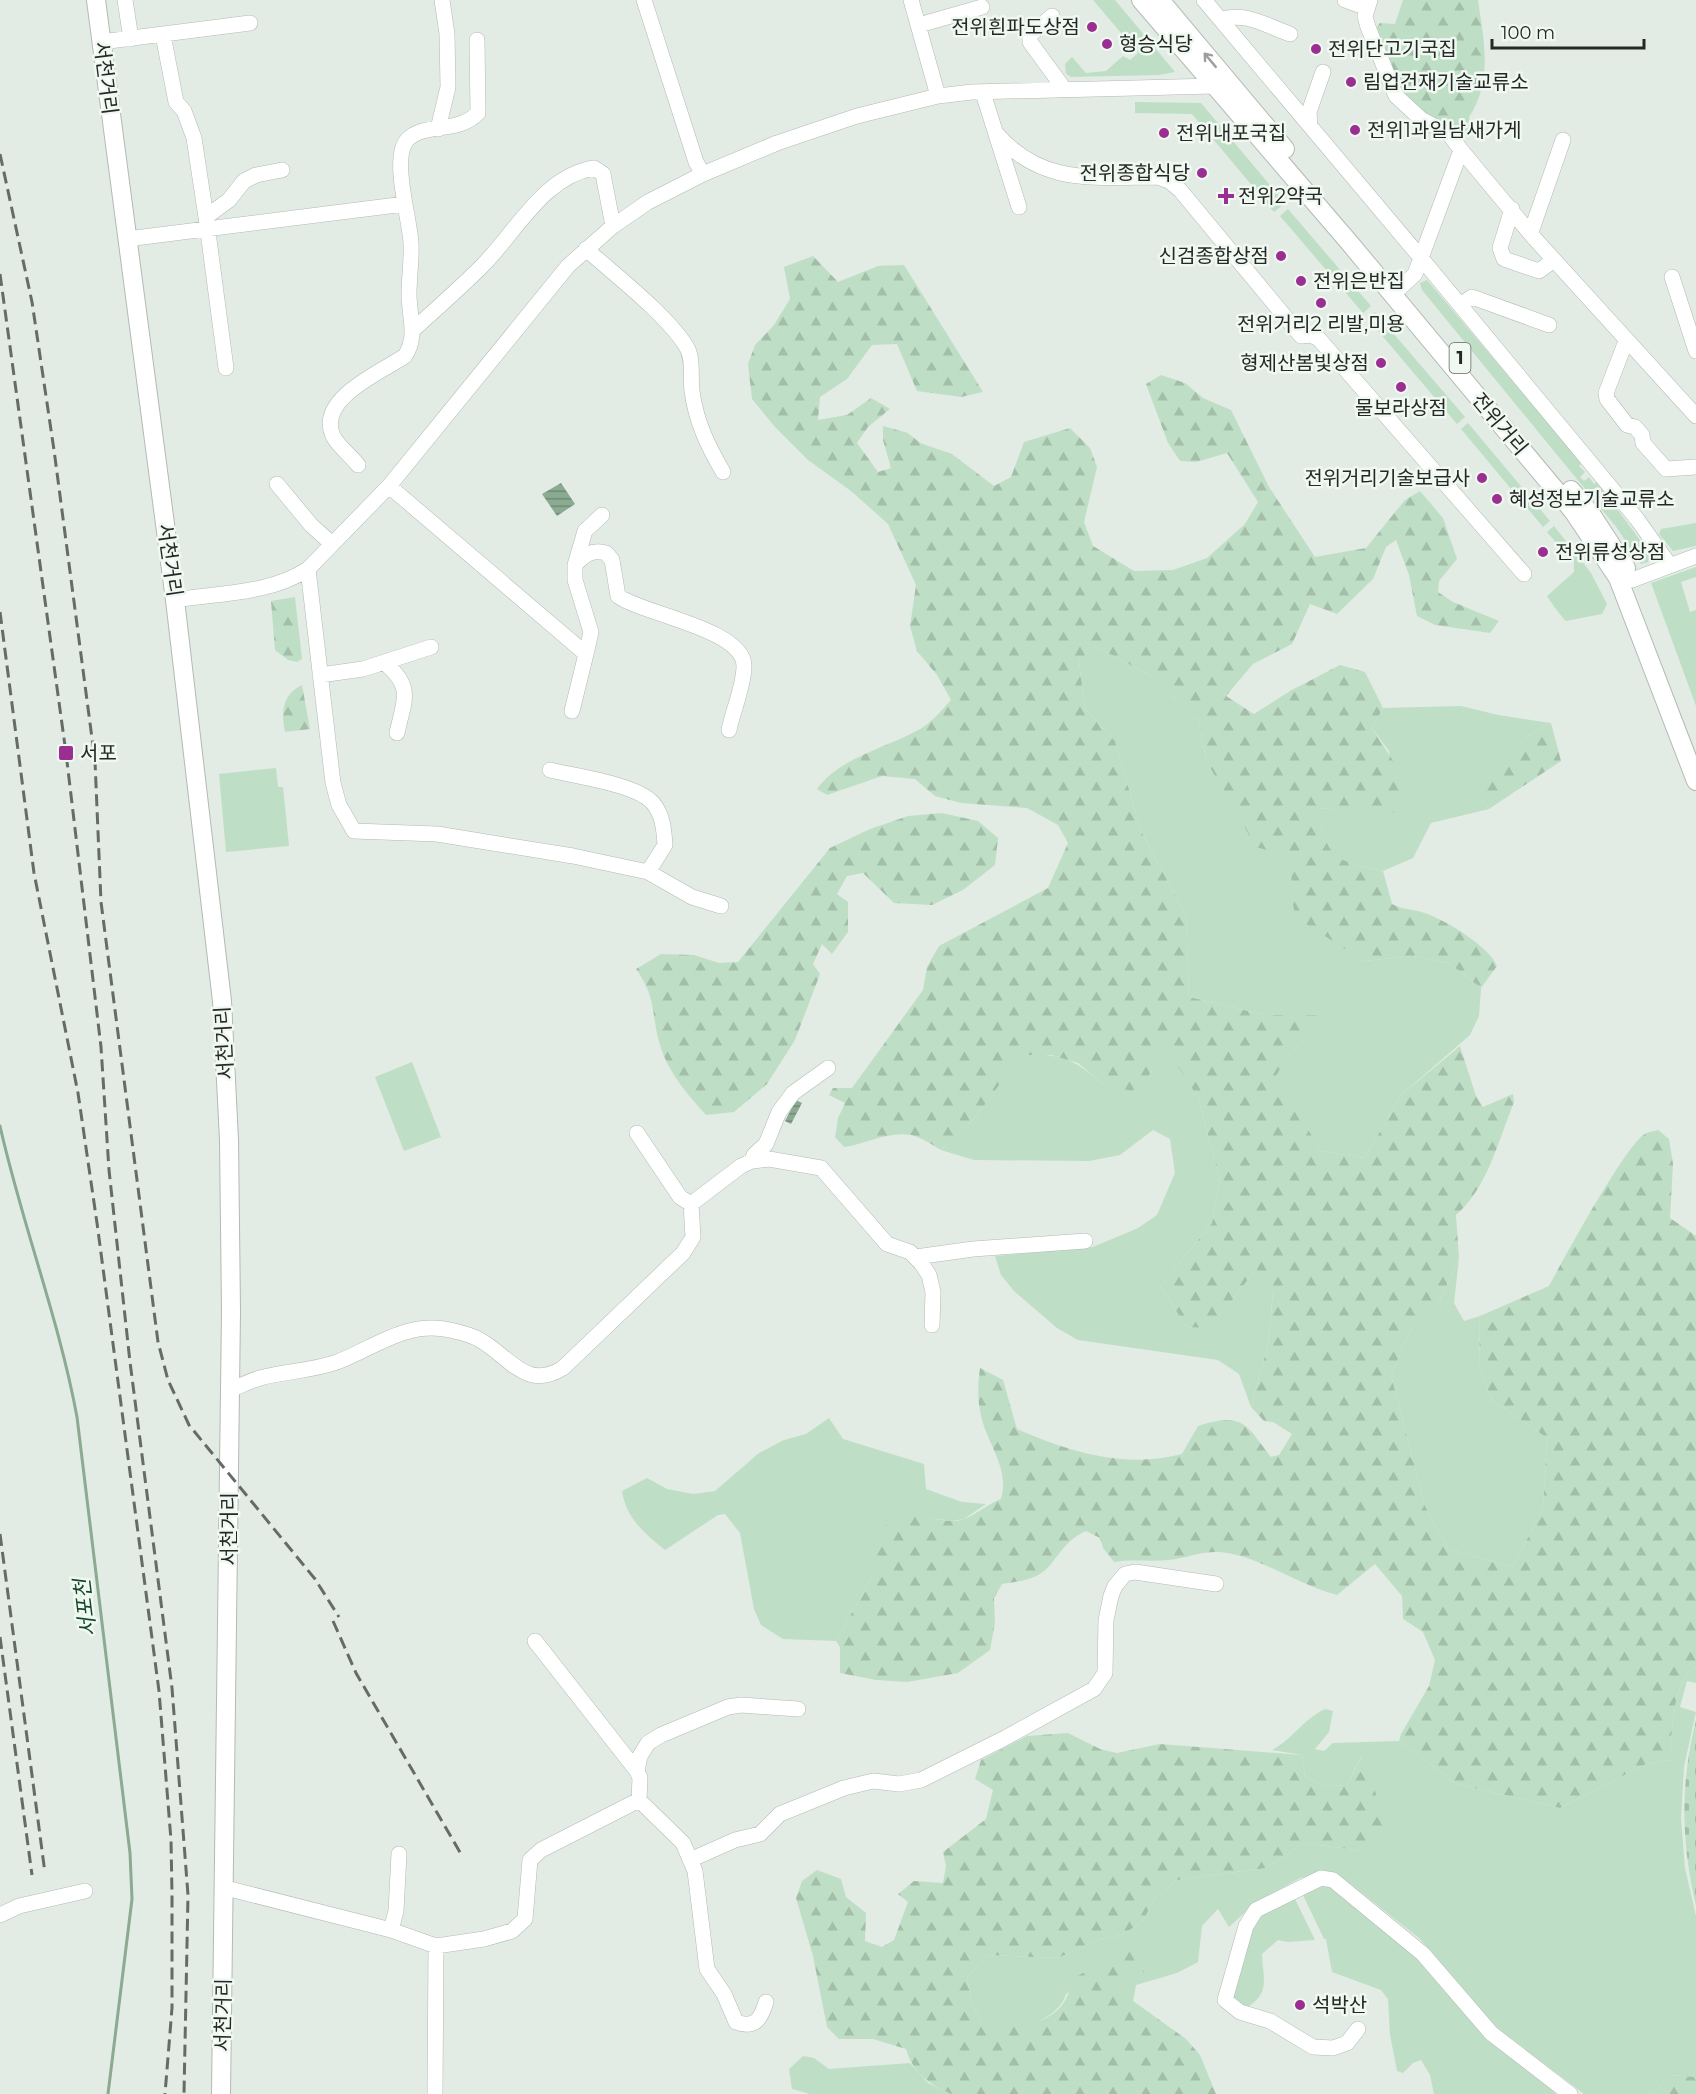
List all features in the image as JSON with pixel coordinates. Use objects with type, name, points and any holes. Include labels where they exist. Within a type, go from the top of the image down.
[{"type":"main road","name":"서천거리","points":[[96,0],[175,600],[222,1001],[230,1140],[230,1389],[226,1888],[221,2094]]},
{"type":"main road","name":"전위거리","points":[[1141,0],[1348,242],[1573,512],[1618,578],[1696,781]]},
{"type":"main road","name":"전위거리","points":[[1160,0],[1592,514],[1632,580],[1696,755]]},
{"type":"street","points":[[125,0],[131,39]]},
{"type":"street","points":[[438,129],[448,87],[447,34],[442,0]]},
{"type":"street","points":[[644,0],[696,162],[703,174]]},
{"type":"street","points":[[911,0],[938,96]]},
{"type":"street","points":[[1204,0],[1637,519],[1669,564]]},
{"type":"street","points":[[1345,0],[1368,4],[1368,27],[1396,96],[1421,119],[1449,134],[1554,260],[1696,416]]},
{"type":"street","points":[[919,25],[982,7]]},
{"type":"street","points":[[1052,16],[1030,34],[1030,42],[1065,90]]},
{"type":"street","points":[[1221,20],[1233,16],[1243,17],[1290,34]]},
{"type":"street","points":[[101,42],[250,23]]},
{"type":"street","points":[[163,35],[176,102],[184,111],[194,138],[226,368]]},
{"type":"street","points":[[358,465],[333,437],[330,416],[333,409],[354,388],[405,356],[410,348],[413,330],[409,293],[411,242],[401,152],[406,141],[413,135],[460,126],[478,113],[477,40]]},
{"type":"street","points":[[1310,126],[1309,112],[1323,72]]},
{"type":"street","points":[[175,600],[268,586],[292,580],[308,569],[389,486],[568,266],[613,226],[648,202],[703,174],[777,143],[857,116],[938,96],[1214,86]]},
{"type":"street","points":[[983,93],[1019,207]]},
{"type":"street","points":[[996,134],[1018,156],[1062,175],[1080,178],[1158,177],[1169,181],[1180,190],[1301,336],[1311,335],[1319,339],[1524,574]]},
{"type":"street","points":[[1531,232],[1563,140]]},
{"type":"street","points":[[1401,287],[1415,274],[1461,150]]},
{"type":"street","points":[[413,330],[482,266],[533,209],[569,175],[594,168],[603,174],[613,226]]},
{"type":"street","points":[[206,222],[229,200],[244,181],[256,175],[282,170]]},
{"type":"street","points":[[127,239],[206,222],[405,204]]},
{"type":"street","points":[[1512,209],[1500,248],[1504,259],[1539,271],[1554,260]]},
{"type":"street","points":[[586,249],[656,312],[686,346],[690,360],[692,392],[702,433],[723,472]]},
{"type":"street","points":[[1672,277],[1696,351]]},
{"type":"street","points":[[1460,305],[1472,297],[1549,325]]},
{"type":"street","points":[[1626,341],[1606,393],[1606,399],[1627,425],[1635,427],[1642,435],[1643,443],[1666,469],[1696,467]]},
{"type":"street","points":[[277,484],[311,525],[332,544]]},
{"type":"street","points":[[389,486],[586,654]]},
{"type":"street","points":[[572,711],[591,632],[575,580],[575,565],[585,531],[602,515]]},
{"type":"street","points":[[575,565],[591,553],[606,553],[612,560],[618,596],[713,635],[738,651],[744,666],[729,730]]},
{"type":"street","points":[[1632,580],[1669,564],[1696,556]]},
{"type":"street","points":[[308,569],[333,783],[339,805],[354,831],[437,834],[573,856],[648,872],[692,897],[721,906]]},
{"type":"street","points":[[320,675],[363,669],[431,647]]},
{"type":"street","points":[[385,663],[397,674],[404,685],[404,708],[397,734]]},
{"type":"street","points":[[549,770],[635,791],[651,800],[660,813],[665,845],[648,872]]},
{"type":"street","points":[[752,1161],[754,1155],[766,1144],[779,1112],[793,1093],[828,1068]]},
{"type":"street","points":[[230,1389],[260,1378],[337,1362],[391,1335],[419,1329],[447,1329],[479,1339],[519,1369],[538,1377],[549,1377],[563,1368],[683,1254],[693,1237],[690,1204],[680,1197],[637,1133]]},
{"type":"street","points":[[690,1204],[741,1166],[752,1161],[769,1160],[821,1168],[887,1244],[916,1257],[929,1275],[933,1292],[932,1325]]},
{"type":"street","points":[[916,1257],[973,1249],[1085,1241]]},
{"type":"street","points":[[690,1860],[735,1840],[760,1834],[780,1815],[844,1788],[873,1780],[899,1784],[921,1780],[1003,1739],[1094,1689],[1105,1673],[1106,1620],[1110,1596],[1125,1575],[1135,1572],[1216,1584]]},
{"type":"street","points":[[535,1641],[637,1771],[640,1778],[639,1800]]},
{"type":"street","points":[[637,1771],[640,1756],[648,1743],[728,1707],[741,1705],[798,1710]]},
{"type":"street","points":[[226,1888],[391,1930],[436,1946],[484,1939],[512,1931],[525,1919],[530,1860],[541,1850],[639,1800]]},
{"type":"street","points":[[639,1800],[683,1843],[695,1871],[707,1969],[724,1994],[736,2022],[744,2025],[755,2024],[761,2018],[766,2002]]},
{"type":"street","points":[[391,1930],[396,1911],[399,1854]]},
{"type":"street","points":[[1358,2029],[1347,2043],[1333,2048],[1313,2046],[1270,2021],[1240,2012],[1228,2005],[1225,2000],[1227,1987],[1240,1957],[1246,1926],[1256,1910],[1321,1878],[1333,1880],[1423,1954],[1491,2033],[1570,2094]]},
{"type":"street","points":[[0,1915],[19,1906],[85,1891]]},
{"type":"street","points":[[435,2094],[436,1946]]},
{"type":"green space","points":[[1093,0],[1115,0],[1175,72],[1159,75],[1071,77],[1066,74],[1065,64],[1072,57],[1086,73],[1106,71],[1123,56],[1130,60],[1138,53]]},
{"type":"green space","points":[[1403,0],[1478,0],[1484,46],[1484,75],[1477,103],[1469,117],[1471,128],[1467,135],[1462,136],[1453,127],[1424,113],[1402,95],[1375,29],[1380,23],[1395,24]]},
{"type":"green space","points":[[1135,102],[1201,103],[1285,203],[1274,212],[1192,114],[1135,113]]},
{"type":"green space","points":[[1288,209],[1371,306],[1363,313],[1280,216]]},
{"type":"green space","points":[[813,256],[838,282],[878,266],[904,265],[983,392],[961,397],[917,391],[897,344],[872,345],[847,379],[820,397],[818,420],[847,415],[871,398],[890,409],[868,427],[857,443],[878,472],[891,468],[883,440],[883,426],[908,433],[920,443],[952,454],[994,486],[1011,477],[1024,442],[1070,428],[1090,448],[1097,467],[1084,522],[1093,546],[1134,571],[1173,570],[1207,558],[1245,524],[1258,502],[1227,453],[1196,462],[1180,461],[1168,443],[1146,384],[1161,375],[1185,383],[1203,398],[1231,410],[1269,487],[1315,557],[1366,548],[1405,500],[1420,491],[1443,518],[1457,559],[1439,581],[1438,592],[1453,602],[1499,621],[1490,633],[1435,625],[1417,616],[1409,575],[1396,540],[1386,547],[1373,579],[1337,614],[1310,604],[1292,644],[1253,664],[1226,696],[1254,714],[1290,691],[1340,665],[1365,672],[1383,708],[1372,728],[1403,776],[1396,813],[1318,808],[1325,838],[1330,848],[1343,860],[1383,871],[1392,904],[1444,921],[1485,950],[1497,966],[1481,988],[1449,963],[1413,956],[1364,961],[1295,917],[1291,889],[1292,857],[1256,847],[1207,762],[1198,721],[1151,676],[1095,646],[1079,661],[1085,709],[1115,741],[1141,831],[1186,916],[1189,997],[1265,1015],[1333,1015],[1288,1055],[1276,1076],[1321,1151],[1365,1158],[1400,1096],[1460,1046],[1476,1096],[1483,1107],[1513,1094],[1514,1102],[1484,1178],[1467,1204],[1456,1215],[1459,1258],[1440,1300],[1409,1333],[1391,1375],[1425,1506],[1448,1549],[1513,1567],[1543,1508],[1547,1438],[1492,1400],[1479,1366],[1480,1316],[1549,1286],[1595,1205],[1636,1142],[1645,1134],[1658,1130],[1669,1139],[1673,1164],[1670,1218],[1696,1236],[1696,1667],[1688,1673],[1678,1695],[1670,1760],[1646,1764],[1560,1808],[1457,1784],[1399,1741],[1429,1686],[1435,1660],[1423,1632],[1403,1619],[1402,1596],[1375,1564],[1337,1595],[1234,1554],[1219,1552],[1169,1560],[1114,1562],[1103,1548],[1100,1538],[1086,1531],[1070,1541],[1049,1566],[1038,1575],[1002,1584],[994,1598],[995,1623],[990,1650],[958,1673],[907,1682],[876,1680],[840,1673],[840,1647],[836,1641],[873,1575],[873,1538],[891,1521],[902,1516],[919,1515],[956,1521],[969,1517],[1001,1499],[1003,1477],[980,1409],[978,1391],[980,1368],[1003,1380],[1017,1429],[1057,1445],[1098,1456],[1140,1460],[1182,1454],[1198,1426],[1225,1420],[1235,1421],[1249,1429],[1271,1457],[1279,1455],[1292,1434],[1273,1422],[1264,1421],[1251,1407],[1268,1345],[1273,1293],[1256,1269],[1230,1303],[1205,1328],[1186,1327],[1161,1286],[1212,1223],[1220,1180],[1198,1098],[1165,1045],[1150,1074],[1132,1091],[1104,1085],[1078,1063],[1051,1055],[1021,1055],[978,1114],[941,1150],[911,1135],[885,1136],[844,1147],[835,1137],[838,1118],[845,1103],[829,1095],[833,1088],[852,1088],[923,990],[927,967],[939,946],[1048,888],[1068,843],[1058,825],[1027,808],[961,803],[935,796],[915,779],[882,776],[827,795],[817,789],[827,778],[851,761],[924,726],[937,716],[951,700],[937,675],[917,651],[910,626],[916,585],[888,524],[851,491],[808,460],[775,427],[752,399],[748,364],[755,345],[774,325],[790,299],[784,267]]},
{"type":"green space","points":[[1427,280],[1582,463],[1579,466],[1585,472],[1580,477],[1584,481],[1589,477],[1594,484],[1597,482],[1651,555],[1651,561],[1641,564],[1639,562],[1617,528],[1422,290],[1420,283]]},
{"type":"green space","points":[[1375,312],[1465,417],[1457,424],[1368,319]]},
{"type":"green space","points":[[1468,423],[1550,521],[1543,527],[1461,429]]},
{"type":"green space","points":[[1696,523],[1696,546],[1673,551],[1659,534],[1661,529]]},
{"type":"green space","points":[[1554,526],[1591,573],[1607,604],[1602,614],[1566,621],[1547,596],[1574,572],[1574,563],[1547,532]]},
{"type":"green space","points":[[1696,567],[1696,577],[1681,582],[1690,612],[1696,610],[1696,706],[1651,583]]},
{"type":"green space","points":[[295,597],[302,659],[297,662],[288,660],[275,650],[271,601]]},
{"type":"green space","points":[[1095,646],[1151,676],[1198,721],[1207,762],[1293,857],[1291,889],[1364,961],[1413,956],[1449,963],[1481,988],[1479,1016],[1470,1035],[1400,1096],[1365,1158],[1321,1151],[1275,1076],[1288,1055],[1332,1015],[1265,1015],[1189,997],[1186,916],[1141,831],[1115,741],[1085,709],[1079,661]]},
{"type":"green space","points":[[302,685],[310,729],[285,732],[284,705],[290,693]]},
{"type":"green space","points":[[1461,706],[1498,715],[1551,723],[1526,737],[1478,781],[1476,792],[1489,809],[1431,823],[1413,858],[1383,871],[1344,862],[1327,849],[1317,808],[1396,812],[1389,751],[1372,728],[1383,708]]},
{"type":"green space","points":[[1551,723],[1561,761],[1489,809],[1476,792],[1477,781],[1526,737]]},
{"type":"green space","points":[[276,768],[278,787],[283,787],[289,846],[226,852],[219,774]]},
{"type":"green space","points":[[942,813],[978,821],[998,838],[995,865],[963,890],[932,905],[894,903],[863,873],[847,876],[837,894],[848,902],[848,932],[832,954],[822,944],[813,964],[820,974],[795,1040],[767,1084],[734,1112],[706,1115],[685,1091],[663,1055],[650,998],[643,979],[636,969],[661,954],[694,955],[719,963],[738,962],[830,848],[870,829],[908,816]]},
{"type":"green space","points":[[1165,1044],[1198,1098],[1220,1180],[1212,1223],[1161,1286],[1186,1327],[1204,1328],[1230,1303],[1256,1269],[1273,1292],[1268,1345],[1251,1407],[1239,1374],[1218,1360],[1078,1340],[1057,1328],[1014,1291],[1001,1275],[995,1256],[1093,1247],[1138,1228],[1157,1215],[1175,1173],[1170,1139],[1153,1130],[1120,1155],[1089,1161],[974,1160],[941,1150],[978,1114],[1021,1054],[1047,1055],[1066,1059],[1083,1068],[1104,1085],[1150,1074]]},
{"type":"green space","points":[[412,1062],[441,1137],[404,1151],[375,1077]]},
{"type":"green space","points":[[1459,1258],[1454,1303],[1464,1321],[1480,1316],[1479,1366],[1492,1400],[1547,1438],[1543,1508],[1513,1567],[1448,1549],[1425,1506],[1391,1375],[1409,1333],[1440,1300]]},
{"type":"green space","points":[[829,1418],[843,1439],[924,1464],[926,1489],[962,1502],[986,1504],[964,1519],[951,1521],[920,1516],[873,1538],[873,1575],[836,1641],[783,1639],[761,1625],[754,1609],[740,1533],[725,1514],[718,1515],[665,1550],[637,1525],[624,1501],[622,1491],[647,1478],[667,1489],[693,1494],[715,1491],[759,1453],[784,1440],[806,1434]]},
{"type":"green space","points":[[1696,1667],[1696,1683],[1687,1681],[1680,1707],[1696,1712],[1684,1767],[1681,1818],[1685,1868],[1696,1916],[1696,2077],[1669,2075],[1654,2094],[1584,2094],[1496,2027],[1420,1939],[1343,1878],[1322,1873],[1300,1878],[1255,1903],[1229,1927],[1218,1909],[1202,1926],[1198,1962],[1177,1973],[1136,1985],[1133,2002],[1114,1988],[1121,1977],[1142,1956],[1066,1994],[1053,2013],[1030,2024],[1010,2026],[981,2021],[971,2002],[967,1977],[987,1955],[1058,1958],[1100,1939],[1122,1935],[1143,1921],[1154,1899],[1177,1880],[1266,1868],[1304,1843],[1363,1851],[1362,1755],[1347,1785],[1327,1786],[1305,1777],[1302,1755],[1272,1750],[1325,1709],[1333,1711],[1329,1732],[1315,1749],[1324,1751],[1333,1743],[1399,1741],[1457,1784],[1560,1808],[1646,1764],[1670,1760],[1678,1695],[1688,1673]]},
{"type":"green space","points":[[1696,1720],[1696,1906],[1687,1859],[1684,1813],[1687,1767]]},
{"type":"green space","points":[[1068,1733],[1100,1749],[1117,1753],[1160,1744],[1302,1755],[1305,1777],[1327,1786],[1347,1785],[1363,1754],[1386,1825],[1363,1851],[1304,1843],[1266,1868],[1177,1880],[1154,1899],[1143,1921],[1122,1935],[1100,1939],[1058,1958],[987,1955],[967,1977],[971,2002],[981,2021],[1024,2024],[1045,2019],[1054,2013],[1064,2002],[1077,1976],[1131,1950],[1142,1956],[1144,1972],[1121,1977],[1115,1988],[1186,2039],[1200,2055],[1216,2094],[951,2094],[923,2077],[913,2065],[906,2049],[873,2039],[839,2039],[827,2027],[813,1956],[796,1898],[802,1881],[817,1870],[841,1879],[846,1897],[866,1913],[865,1941],[882,1947],[894,1940],[908,1902],[898,1894],[914,1881],[943,1883],[946,1866],[943,1852],[986,1819],[993,1790],[975,1779],[981,1760],[1027,1736]]},
{"type":"green space","points":[[1330,1883],[1426,1965],[1556,2094],[1434,2094],[1430,2075],[1421,2060],[1413,2063],[1403,2073],[1397,2071],[1390,2035],[1388,1999],[1381,1990],[1332,1972],[1326,1939],[1303,1895]]},
{"type":"green space","points":[[1295,1899],[1315,1940],[1288,1942],[1278,1940],[1262,1954],[1264,1985],[1259,1997],[1245,2009],[1232,2002],[1249,1927],[1258,1915]]},
{"type":"green space","points":[[803,2056],[814,2058],[829,2069],[910,2063],[928,2083],[951,2094],[810,2094],[792,2089],[789,2069]]},
{"type":"green space","points":[[1669,2075],[1696,2077],[1696,2094],[1654,2094]]},
{"type":"shaded area","points":[[561,483],[575,504],[557,516],[542,494]]},
{"type":"shaded area","points":[[796,1100],[802,1103],[791,1124],[785,1121]]},
{"type":"waterway","name":"서포천","points":[[0,1126],[51,1308],[77,1417],[130,1853],[132,1899],[108,2094]]},
{"type":"railway","points":[[0,154],[32,302],[54,450],[95,761],[101,902],[158,1342],[168,1380],[189,1425],[315,1579],[339,1617]]},
{"type":"railway","points":[[0,274],[66,753],[101,1047],[109,1170],[130,1362],[172,1688],[188,1895],[184,2094]]},
{"type":"railway","points":[[0,612],[34,873],[78,1093],[159,1691],[171,1840],[172,1894],[172,2008],[165,2094]]},
{"type":"railway","points":[[0,1534],[45,1873]]},
{"type":"railway","points":[[333,1621],[356,1673],[461,1854]]},
{"type":"railway","points":[[0,1637],[32,1875]]},
{"type":"place","name":"전위흰파도상점","points":[[1092,27]]},
{"type":"place","name":"형승식당","points":[[1107,44]]},
{"type":"place","name":"전위단고기국집","points":[[1316,49]]},
{"type":"place","name":"림업건재기술교류소","points":[[1351,82]]},
{"type":"place","name":"전위1과일남새가게","points":[[1355,130]]},
{"type":"place","name":"전위내포국집","points":[[1164,133]]},
{"type":"place","name":"전위종합식당","points":[[1202,173]]},
{"type":"place","name":"전위2약국","points":[[1226,196]]},
{"type":"place","name":"신검종합상점","points":[[1281,256]]},
{"type":"place","name":"전위은반집","points":[[1301,281]]},
{"type":"place","name":"전위거리2 리발,미용","points":[[1321,303]]},
{"type":"place","name":"형제산봄빛상점","points":[[1381,363]]},
{"type":"place","name":"물보라상점","points":[[1401,387]]},
{"type":"place","name":"전위거리기술보급사","points":[[1482,478]]},
{"type":"place","name":"혜성정보기술교류소","points":[[1497,499]]},
{"type":"place","name":"전위류성상점","points":[[1543,552]]},
{"type":"place","name":"서포","points":[[66,753]]},
{"type":"place","name":"석박산","points":[[1300,2005]]}]
